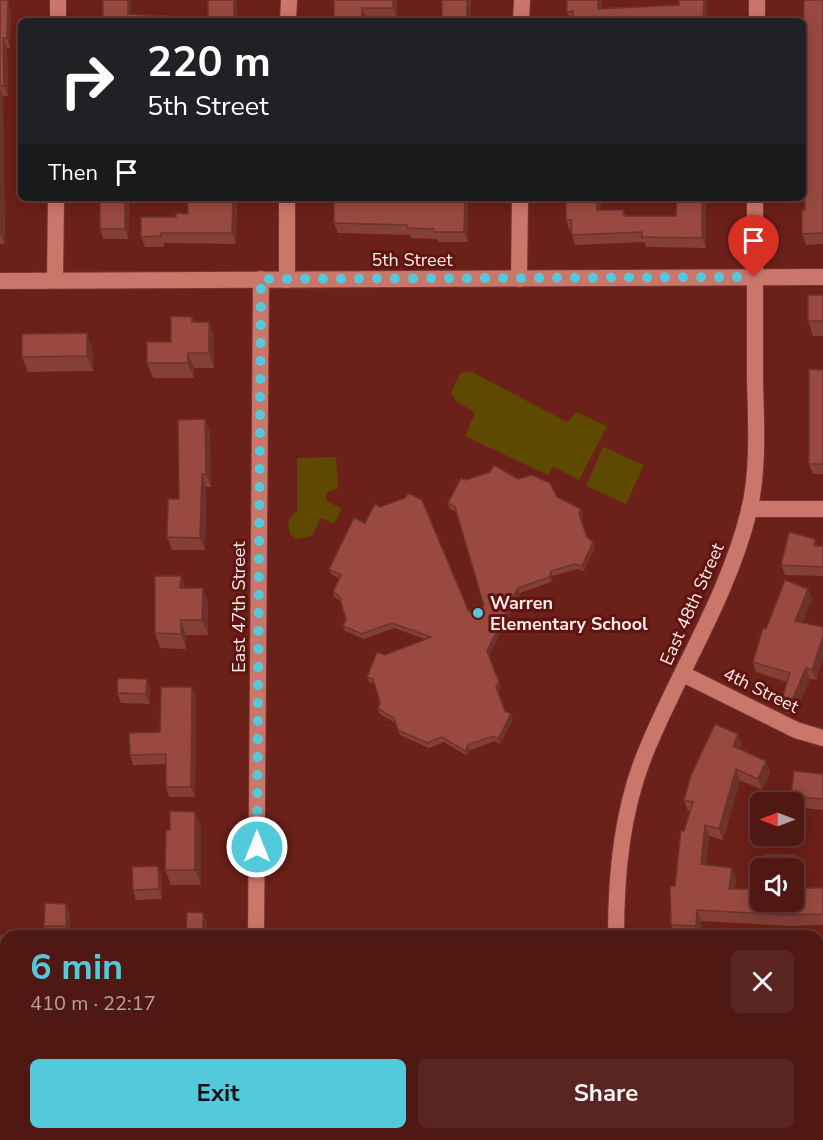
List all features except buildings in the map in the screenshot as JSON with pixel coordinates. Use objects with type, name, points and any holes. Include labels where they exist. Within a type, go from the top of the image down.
[{"type":"street","points":[[58,0],[58,18]]},
{"type":"street","points":[[288,18],[289,0]]},
{"type":"street","points":[[521,18],[522,0]]},
{"type":"street","points":[[757,0],[757,18]]},
{"type":"street","points":[[55,280],[56,201]]},
{"type":"street","points":[[287,201],[287,279]]},
{"type":"street","points":[[519,279],[520,201]]},
{"type":"street","name":"East 48th Street","points":[[616,930],[616,888],[621,844],[636,778],[647,748],[727,579],[749,509],[756,432],[755,201]]},
{"type":"street","name":"5th Street","points":[[0,281],[823,277]]},
{"type":"street","name":"East 47th Street","points":[[256,930],[261,279]]},
{"type":"street","points":[[749,509],[823,509]]},
{"type":"street","name":"4th Street","points":[[682,674],[796,730],[823,738]]},
{"type":"shaded area","points":[[472,372],[567,422],[577,412],[607,426],[579,480],[553,466],[548,475],[465,436],[475,413],[456,401],[451,393],[460,373]]},
{"type":"shaded area","points":[[603,447],[644,465],[626,504],[586,486]]},
{"type":"shaded area","points":[[336,457],[338,488],[328,492],[326,497],[328,502],[342,508],[334,524],[321,518],[312,536],[297,539],[291,535],[288,525],[297,511],[297,458]]},
{"type":"place","name":"Warren Elementary School","points":[[478,613]]},
{"type":"route","points":[[257,847],[261,279],[754,277]]}]
